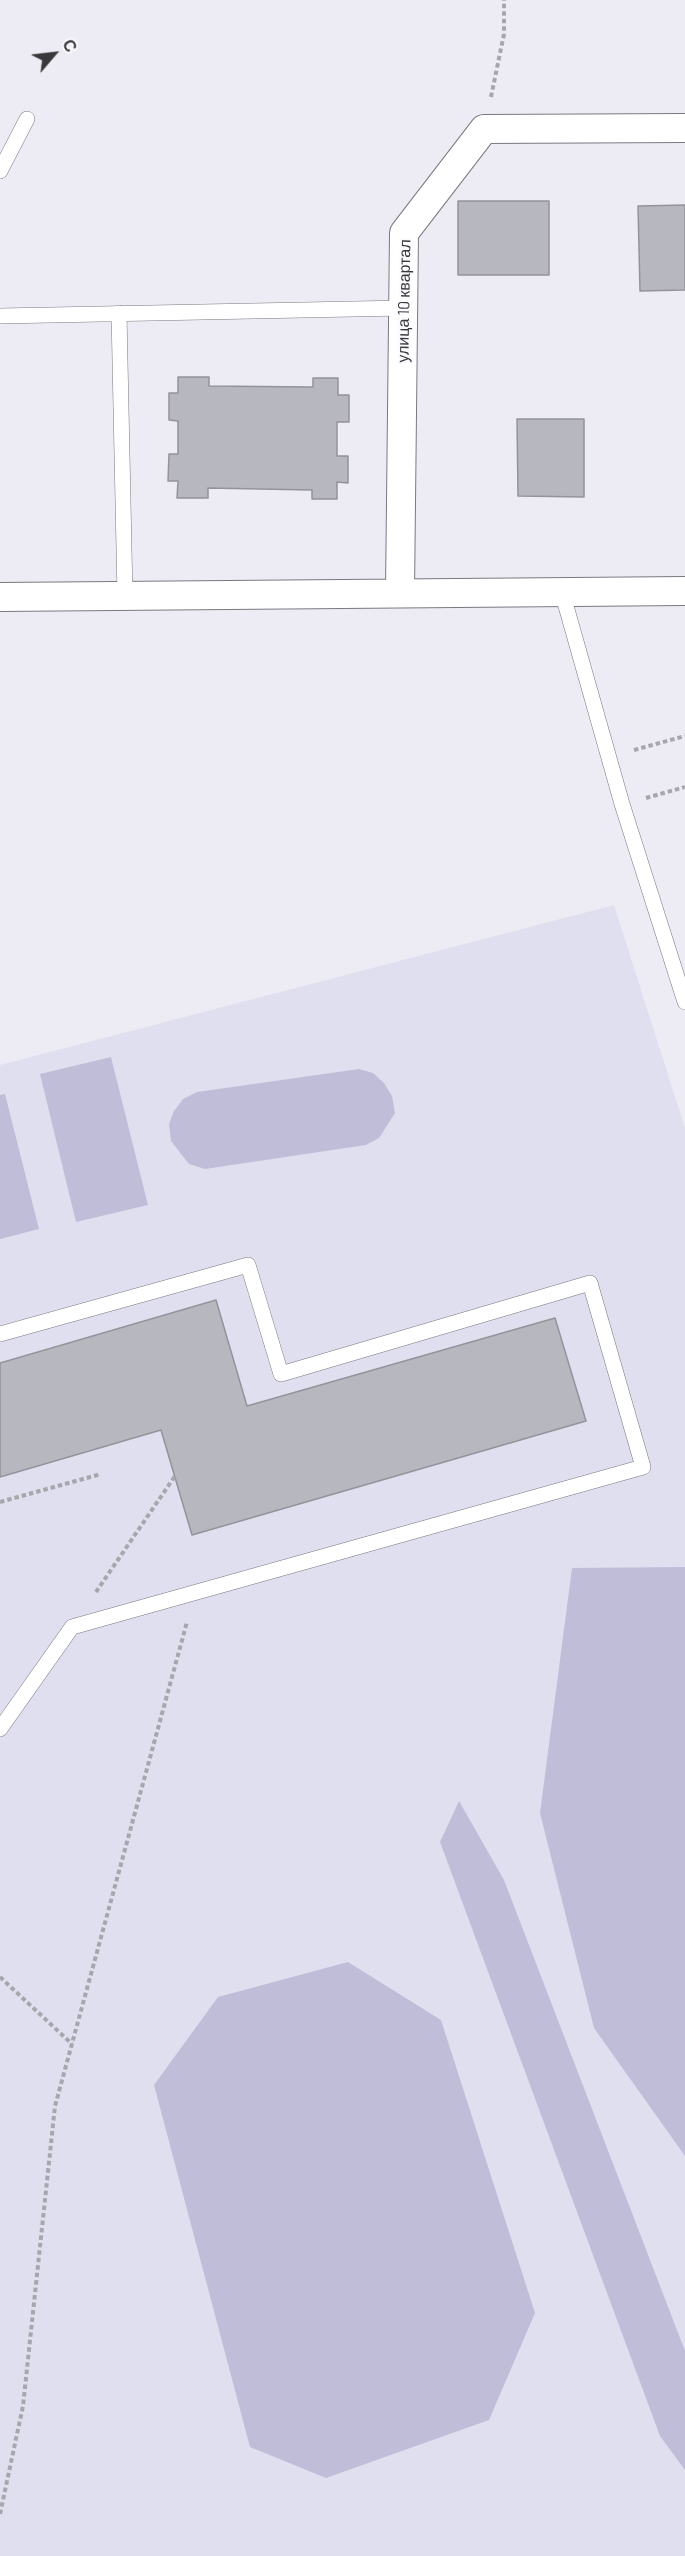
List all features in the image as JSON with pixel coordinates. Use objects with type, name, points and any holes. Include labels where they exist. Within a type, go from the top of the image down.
[{"type":"street","points":[[484,129],[685,128]]},
{"type":"street","name":"улица 10 квартал","points":[[400,592],[404,233],[484,129]]},
{"type":"street","points":[[0,597],[685,591]]},
{"type":"lane","points":[[0,171],[27,119]]},
{"type":"lane","points":[[0,316],[404,308]]},
{"type":"lane","points":[[119,313],[125,596]]},
{"type":"lane","points":[[562,592],[622,804],[685,1002]]},
{"type":"lane","points":[[0,1335],[248,1265],[281,1374],[590,1283],[644,1467],[72,1627],[0,1729]]},
{"type":"path","points":[[484,129],[504,34],[504,0]]},
{"type":"path","points":[[609,757],[685,736]]},
{"type":"path","points":[[622,804],[685,787]]},
{"type":"path","points":[[0,1502],[101,1474]]},
{"type":"path","points":[[72,1627],[175,1476]]},
{"type":"path","points":[[0,2514],[23,2406],[55,2106],[195,1593]]},
{"type":"path","points":[[0,1977],[72,2044]]},
{"type":"shaded area","points":[[614,905],[685,1128],[685,2556],[0,2556],[0,1065]]},
{"type":"shaded area","points":[[111,1057],[148,1205],[76,1222],[40,1074]]},
{"type":"shaded area","points":[[359,1069],[373,1073],[384,1083],[392,1096],[395,1113],[379,1138],[366,1145],[205,1169],[189,1164],[171,1141],[169,1124],[174,1111],[183,1099],[197,1092]]},
{"type":"shaded area","points":[[5,1094],[39,1229],[0,1239],[0,1095]]},
{"type":"shaded area","points":[[685,1567],[685,2156],[594,2028],[540,1813],[572,1568]]},
{"type":"shaded area","points":[[459,1801],[504,1880],[685,2351],[685,2470],[660,2436],[440,1842]]},
{"type":"shaded area","points":[[348,1962],[441,2020],[535,2313],[489,2420],[326,2478],[250,2447],[154,2085],[218,1997]]},
{"type":"building","points":[[458,201],[549,201],[549,275],[458,275]]},
{"type":"building","points":[[685,205],[685,290],[640,291],[638,206]]},
{"type":"building","points":[[178,377],[209,377],[209,386],[313,387],[313,378],[338,378],[338,395],[349,395],[349,422],[337,422],[337,456],[348,456],[348,483],[337,482],[337,499],[312,499],[312,490],[208,488],[208,498],[177,498],[178,481],[168,481],[169,454],[178,454],[178,421],[169,420],[169,393],[178,393]]},
{"type":"building","points":[[517,419],[584,419],[584,497],[518,496]]},
{"type":"building","points":[[216,1300],[247,1406],[555,1318],[586,1421],[192,1535],[161,1430],[0,1477],[0,1363]]}]
